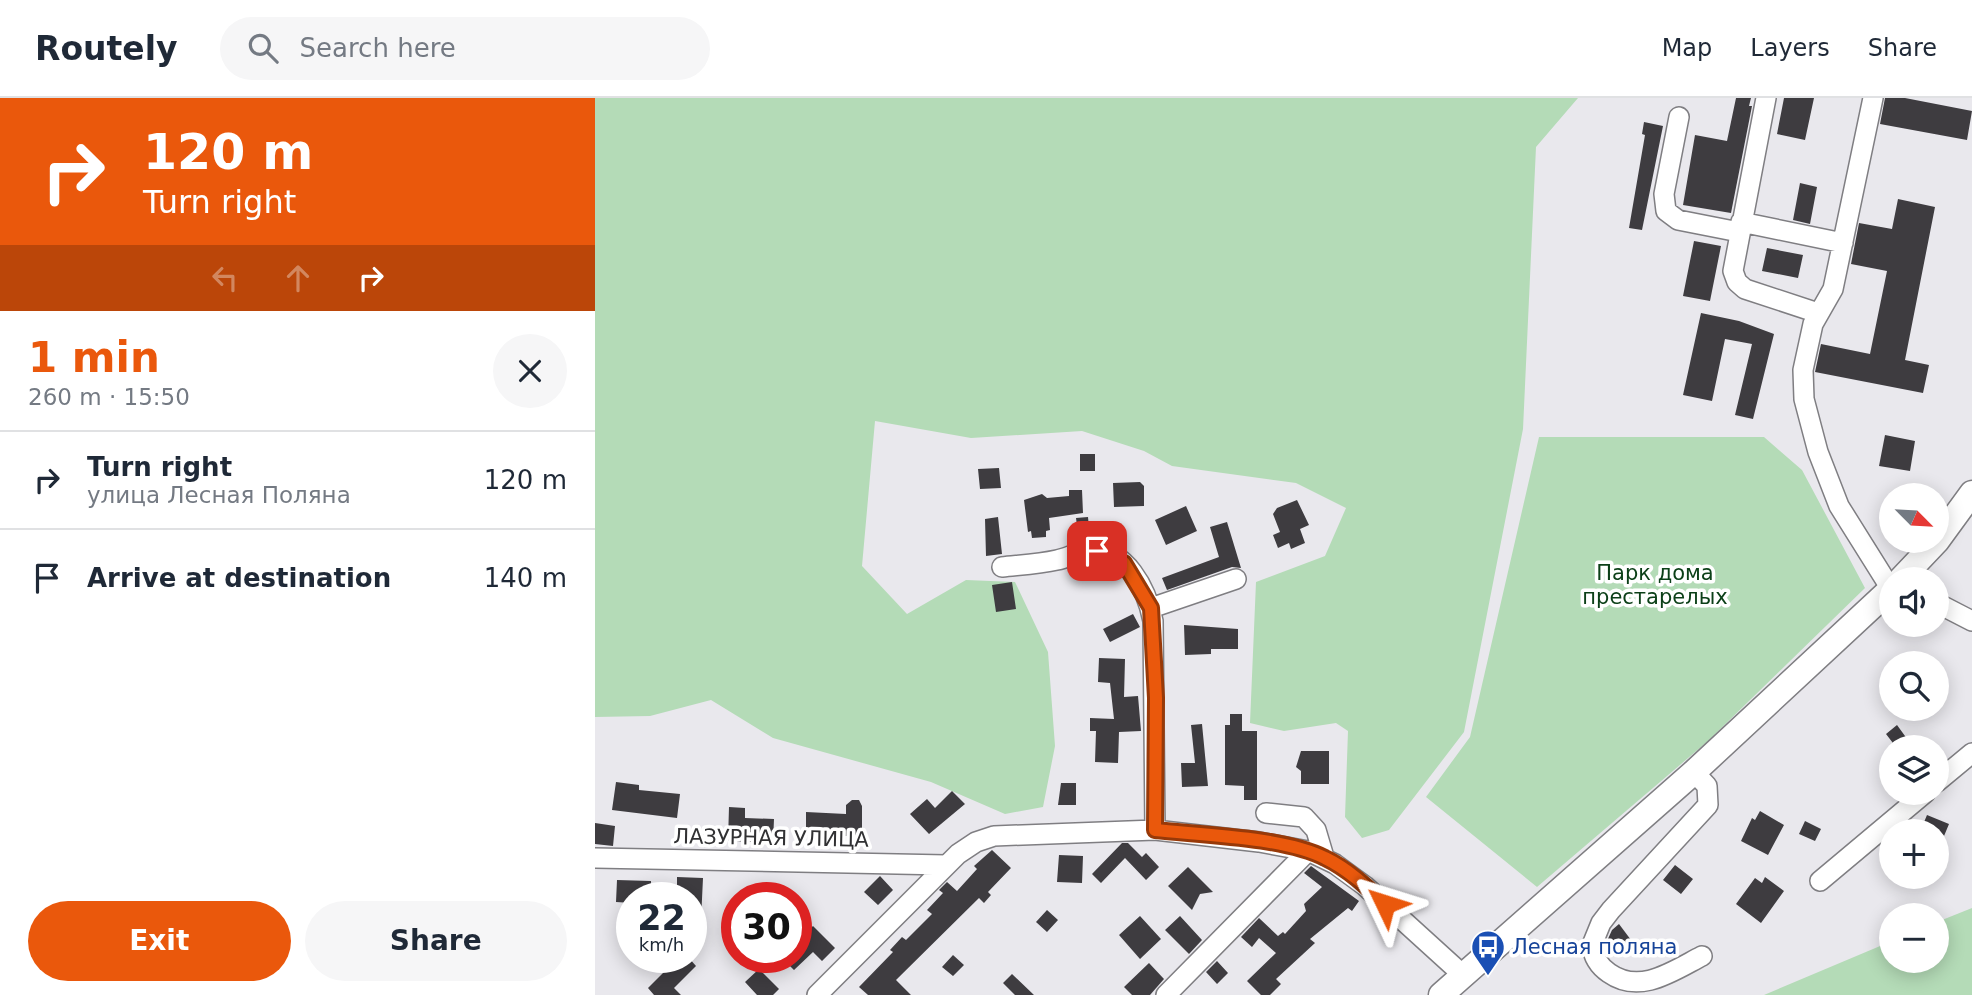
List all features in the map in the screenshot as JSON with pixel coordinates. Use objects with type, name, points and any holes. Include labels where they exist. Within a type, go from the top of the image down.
[{"type":"main road","points":[[1949,525],[1972,494]]},
{"type":"main road","points":[[1912,567],[1926,553]]},
{"type":"main road","points":[[1441,995],[1694,772],[1879,599]]},
{"type":"street","points":[[1766,98],[1733,265],[1737,282],[1757,294],[1818,313]]},
{"type":"street","points":[[1873,98],[1831,296],[1818,313],[1803,370],[1804,399],[1818,452],[1839,506],[1879,569]]},
{"type":"street","points":[[1679,117],[1664,194],[1666,211],[1678,219],[1843,243]]},
{"type":"street","points":[[1002,567],[1097,551],[1124,563],[1151,608],[1155,685],[1155,830]]},
{"type":"street","points":[[1151,608],[1236,579]]},
{"type":"street","points":[[1949,609],[1972,621]]},
{"type":"street","points":[[1949,772],[1972,753]]},
{"type":"street","points":[[1694,772],[1707,786],[1708,805],[1611,910],[1601,923],[1592,945],[1598,963],[1617,978],[1629,983],[1652,981],[1702,956]]},
{"type":"street","points":[[1820,881],[1911,805]]},
{"type":"street","points":[[1166,995],[1316,854],[1316,831],[1304,817],[1266,813]]},
{"type":"street","points":[[817,995],[946,865],[977,842],[1003,835],[1155,830],[1259,842],[1316,854],[1365,886],[1463,975]]},
{"type":"street","name":"ЛАЗУРНАЯ УЛИЦА","points":[[595,858],[946,865]]},
{"type":"green space","points":[[595,98],[1578,98],[1536,147],[1523,429],[1464,732],[1389,830],[1362,838],[1345,817],[1348,731],[1336,723],[1284,731],[1250,723],[1256,582],[1325,556],[1346,508],[1296,483],[1172,466],[1144,451],[1082,431],[971,438],[875,421],[862,566],[907,614],[966,580],[1015,582],[1048,652],[1055,746],[1043,807],[1005,814],[931,782],[773,738],[711,700],[650,716],[595,717]]},
{"type":"green space","name":"Парк дома престарелых","points":[[1539,437],[1764,437],[1802,470],[1865,588],[1708,741],[1537,887],[1426,797],[1470,737]]},
{"type":"green space","points":[[1972,908],[1972,995],[1764,995],[1879,946],[1879,973],[1949,973],[1949,917]]},
{"type":"building","points":[[1736,98],[1751,98],[1749,106],[1752,106],[1731,213],[1683,205],[1695,135],[1727,141]]},
{"type":"building","points":[[1784,98],[1814,98],[1805,140],[1777,134]]},
{"type":"building","points":[[1885,98],[1905,98],[1972,111],[1967,140],[1880,124]]},
{"type":"building","points":[[1644,122],[1663,126],[1642,230],[1629,228],[1645,135],[1642,134]]},
{"type":"building","points":[[1800,183],[1817,187],[1810,224],[1793,220]]},
{"type":"building","points":[[1898,199],[1935,207],[1905,360],[1929,365],[1923,393],[1815,372],[1821,344],[1870,354],[1887,271],[1851,264],[1859,223],[1892,229]]},
{"type":"building","points":[[1694,241],[1721,246],[1710,301],[1683,296]]},
{"type":"building","points":[[1767,248],[1803,255],[1798,278],[1762,271]]},
{"type":"building","points":[[1701,313],[1739,321],[1774,334],[1753,419],[1735,415],[1752,344],[1725,339],[1712,401],[1683,395]]},
{"type":"building","points":[[1885,435],[1915,441],[1910,471],[1879,466]]},
{"type":"building","points":[[1080,454],[1095,454],[1095,471],[1080,471]]},
{"type":"building","points":[[999,468],[1001,488],[980,489],[978,469]]},
{"type":"building","points":[[1140,482],[1144,486],[1144,506],[1114,507],[1113,483]]},
{"type":"building","points":[[1069,490],[1082,490],[1083,513],[1049,518],[1050,530],[1046,531],[1046,537],[1032,538],[1031,531],[1028,532],[1024,500],[1042,494],[1047,498],[1069,496]]},
{"type":"building","points":[[1297,500],[1309,525],[1300,529],[1305,543],[1291,549],[1289,543],[1278,548],[1273,535],[1280,532],[1273,514],[1277,508]]},
{"type":"building","points":[[1186,506],[1197,531],[1166,545],[1155,520]]},
{"type":"building","points":[[998,517],[1002,554],[986,556],[985,519]]},
{"type":"building","points":[[1088,517],[1090,539],[1079,540],[1076,518]]},
{"type":"building","points":[[1227,522],[1241,568],[1232,567],[1167,590],[1162,578],[1219,557],[1210,527]]},
{"type":"building","points":[[1012,582],[1016,609],[996,612],[992,585]]},
{"type":"building","points":[[1133,614],[1140,627],[1110,642],[1103,629]]},
{"type":"building","points":[[1184,625],[1238,629],[1238,649],[1211,649],[1211,654],[1185,655]]},
{"type":"building","points":[[1099,658],[1125,659],[1124,697],[1138,696],[1141,731],[1119,732],[1118,763],[1095,762],[1096,731],[1090,731],[1090,718],[1114,719],[1110,683],[1098,682]]},
{"type":"building","points":[[1230,714],[1242,714],[1242,731],[1257,731],[1257,800],[1244,800],[1244,786],[1225,785],[1225,725],[1230,725]]},
{"type":"building","points":[[1202,724],[1208,786],[1182,787],[1181,763],[1195,763],[1191,725]]},
{"type":"building","points":[[1897,725],[1904,735],[1887,735]]},
{"type":"building","points":[[1301,751],[1329,751],[1329,784],[1301,784],[1301,771],[1296,767]]},
{"type":"building","points":[[616,782],[639,785],[639,790],[680,794],[677,818],[612,810]]},
{"type":"building","points":[[1061,783],[1076,783],[1076,805],[1058,805]]},
{"type":"building","points":[[952,791],[965,804],[929,834],[910,814],[927,799],[935,808]]},
{"type":"building","points":[[852,800],[859,800],[862,806],[862,836],[806,836],[806,812],[846,814],[846,805]]},
{"type":"building","points":[[729,807],[745,808],[745,818],[774,819],[773,843],[728,841]]},
{"type":"building","points":[[1760,811],[1784,825],[1768,855],[1741,841],[1752,818],[1755,820]]},
{"type":"building","points":[[1805,821],[1821,829],[1815,841],[1799,834]]},
{"type":"building","points":[[595,823],[615,826],[613,846],[595,844]]},
{"type":"building","points":[[1122,843],[1128,843],[1142,857],[1146,853],[1159,867],[1146,880],[1125,858],[1101,883],[1092,874]]},
{"type":"building","points":[[992,850],[1011,868],[988,892],[991,895],[984,903],[979,898],[896,980],[911,995],[868,995],[859,987],[893,952],[890,950],[902,937],[906,940],[932,914],[927,910],[943,893],[939,890],[947,882],[957,891],[977,869],[974,866]]},
{"type":"building","points":[[1059,855],[1083,856],[1082,883],[1057,882]]},
{"type":"building","points":[[1675,865],[1693,879],[1681,894],[1663,880]]},
{"type":"building","points":[[1311,866],[1359,901],[1352,911],[1348,908],[1310,939],[1315,943],[1276,979],[1281,984],[1270,995],[1261,995],[1247,981],[1276,953],[1259,938],[1252,947],[1241,937],[1259,918],[1278,936],[1283,932],[1285,934],[1306,911],[1304,904],[1322,887],[1304,873]]},
{"type":"building","points":[[1188,867],[1213,892],[1200,894],[1192,910],[1168,886]]},
{"type":"building","points":[[880,876],[893,890],[878,905],[864,892]]},
{"type":"building","points":[[677,877],[703,878],[703,882],[677,882]]},
{"type":"building","points":[[1765,877],[1784,891],[1761,923],[1736,904],[1755,878],[1762,883]]},
{"type":"building","points":[[617,880],[651,881],[651,882]]},
{"type":"building","points":[[1047,910],[1058,920],[1047,932],[1036,922]]},
{"type":"building","points":[[1140,916],[1161,939],[1140,959],[1119,935]]},
{"type":"building","points":[[1180,916],[1202,940],[1189,954],[1165,930]]},
{"type":"building","points":[[1619,924],[1634,944],[1617,956],[1607,941],[1612,930]]},
{"type":"building","points":[[812,927],[835,948],[822,961],[812,953]]},
{"type":"building","points":[[953,955],[964,965],[953,976],[942,967]]},
{"type":"building","points":[[1217,961],[1228,973],[1217,984],[1206,972]]},
{"type":"building","points":[[1149,963],[1164,979],[1150,995],[1132,995],[1124,987]]},
{"type":"building","points":[[663,973],[689,973],[674,988],[681,995],[654,995],[648,988]]},
{"type":"building","points":[[755,973],[763,973],[779,989],[773,995],[757,995],[745,982]]},
{"type":"building","points":[[1012,974],[1034,995],[1015,995],[1003,983]]},
{"type":"place","name":"Лесная поляна","points":[[1488,977]]},
{"type":"route","points":[[1097,551],[1117,557],[1124,563],[1132,572],[1151,608],[1156,698],[1155,830],[1259,842],[1324,857],[1347,872],[1385,904]]}]
